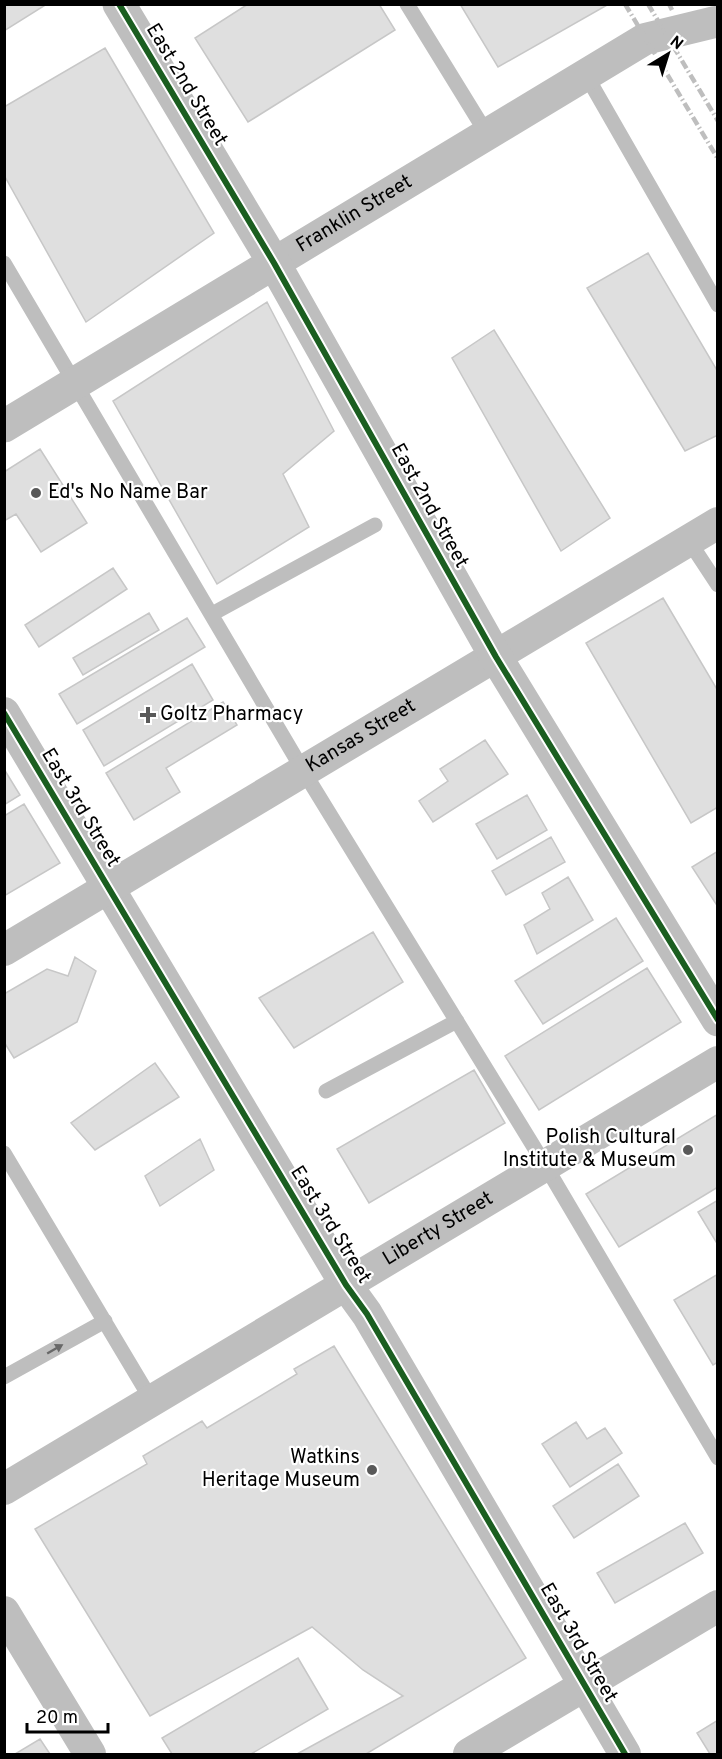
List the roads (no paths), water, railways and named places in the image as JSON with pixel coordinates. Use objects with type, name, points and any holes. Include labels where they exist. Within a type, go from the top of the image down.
[{"type":"street","name":"East 2nd Street","points":[[119,4],[274,263],[496,657],[717,1020]]},
{"type":"street","name":"Franklin Street","points":[[4,426],[645,39],[716,21]]},
{"type":"street","name":"Kansas Street","points":[[4,950],[717,523]]},
{"type":"street","name":"East 3rd Street","points":[[4,713],[345,1285],[367,1314],[625,1755]]},
{"type":"street","name":"Liberty Street","points":[[4,1489],[717,1062]]},
{"type":"street","points":[[469,1755],[717,1606]]},
{"type":"street","points":[[4,1612],[90,1755]]},
{"type":"lane","points":[[407,4],[487,134]]},
{"type":"lane","points":[[586,75],[717,305]]},
{"type":"lane","points":[[4,263],[304,772],[545,1165],[717,1458]]},
{"type":"lane","points":[[212,615],[375,525]]},
{"type":"lane","points":[[689,541],[717,585]]},
{"type":"lane","points":[[326,1091],[457,1021]]},
{"type":"lane","points":[[4,1153],[152,1401]]},
{"type":"lane","points":[[4,1377],[105,1321]]},
{"type":"railway","points":[[625,4],[718,159]]},
{"type":"railway","points":[[648,4],[718,121]]},
{"type":"railway","points":[[669,4],[672,10]]},
{"type":"place","name":"Ed's No Name Bar","points":[[36,493]]},
{"type":"place","name":"Goltz Pharmacy","points":[[148,715]]},
{"type":"place","name":"Polish Cultural Institute & Museum","points":[[688,1150]]},
{"type":"place","name":"Watkins Heritage Museum","points":[[372,1470]]}]
